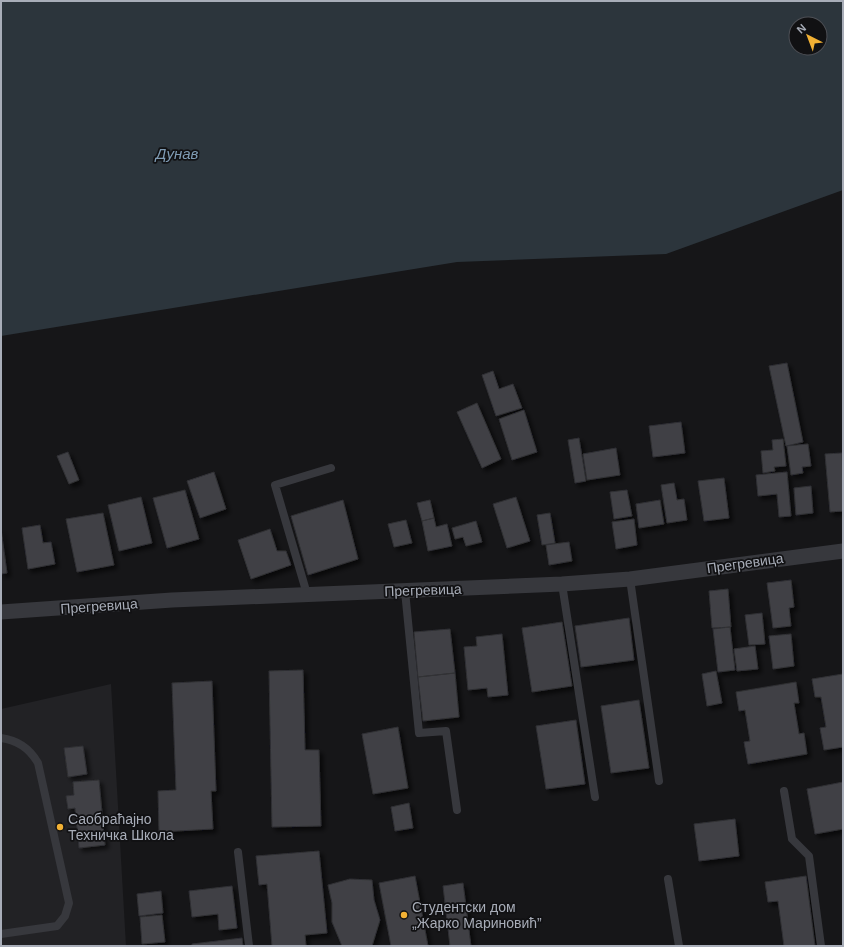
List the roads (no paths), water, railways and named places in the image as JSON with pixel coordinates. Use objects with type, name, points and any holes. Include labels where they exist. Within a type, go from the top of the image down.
[{"type":"street","name":"Прегревица","points":[[1,612],[172,600],[562,584],[630,579],[843,551]]},
{"type":"lane","points":[[307,594],[275,485],[331,468]]},
{"type":"lane","points":[[630,579],[659,781]]},
{"type":"lane","points":[[562,584],[595,797]]},
{"type":"lane","points":[[405,591],[419,733],[446,731],[457,810]]},
{"type":"lane","points":[[1,738],[16,742],[33,754],[38,763],[69,903],[65,916],[57,926],[1,934]]},
{"type":"lane","points":[[784,791],[792,839],[809,856],[821,946]]},
{"type":"lane","points":[[238,852],[249,946]]},
{"type":"lane","points":[[668,879],[679,946]]},
{"type":"water","name":"Дунав","points":[[1,1],[843,1],[843,190],[666,254],[457,262],[1,336]]},
{"type":"place","name":"Саобраћајно Техничка Школа","points":[[60,827]]},
{"type":"place","name":"Студентски дом „Жарко Мариновић”","points":[[404,915]]}]
